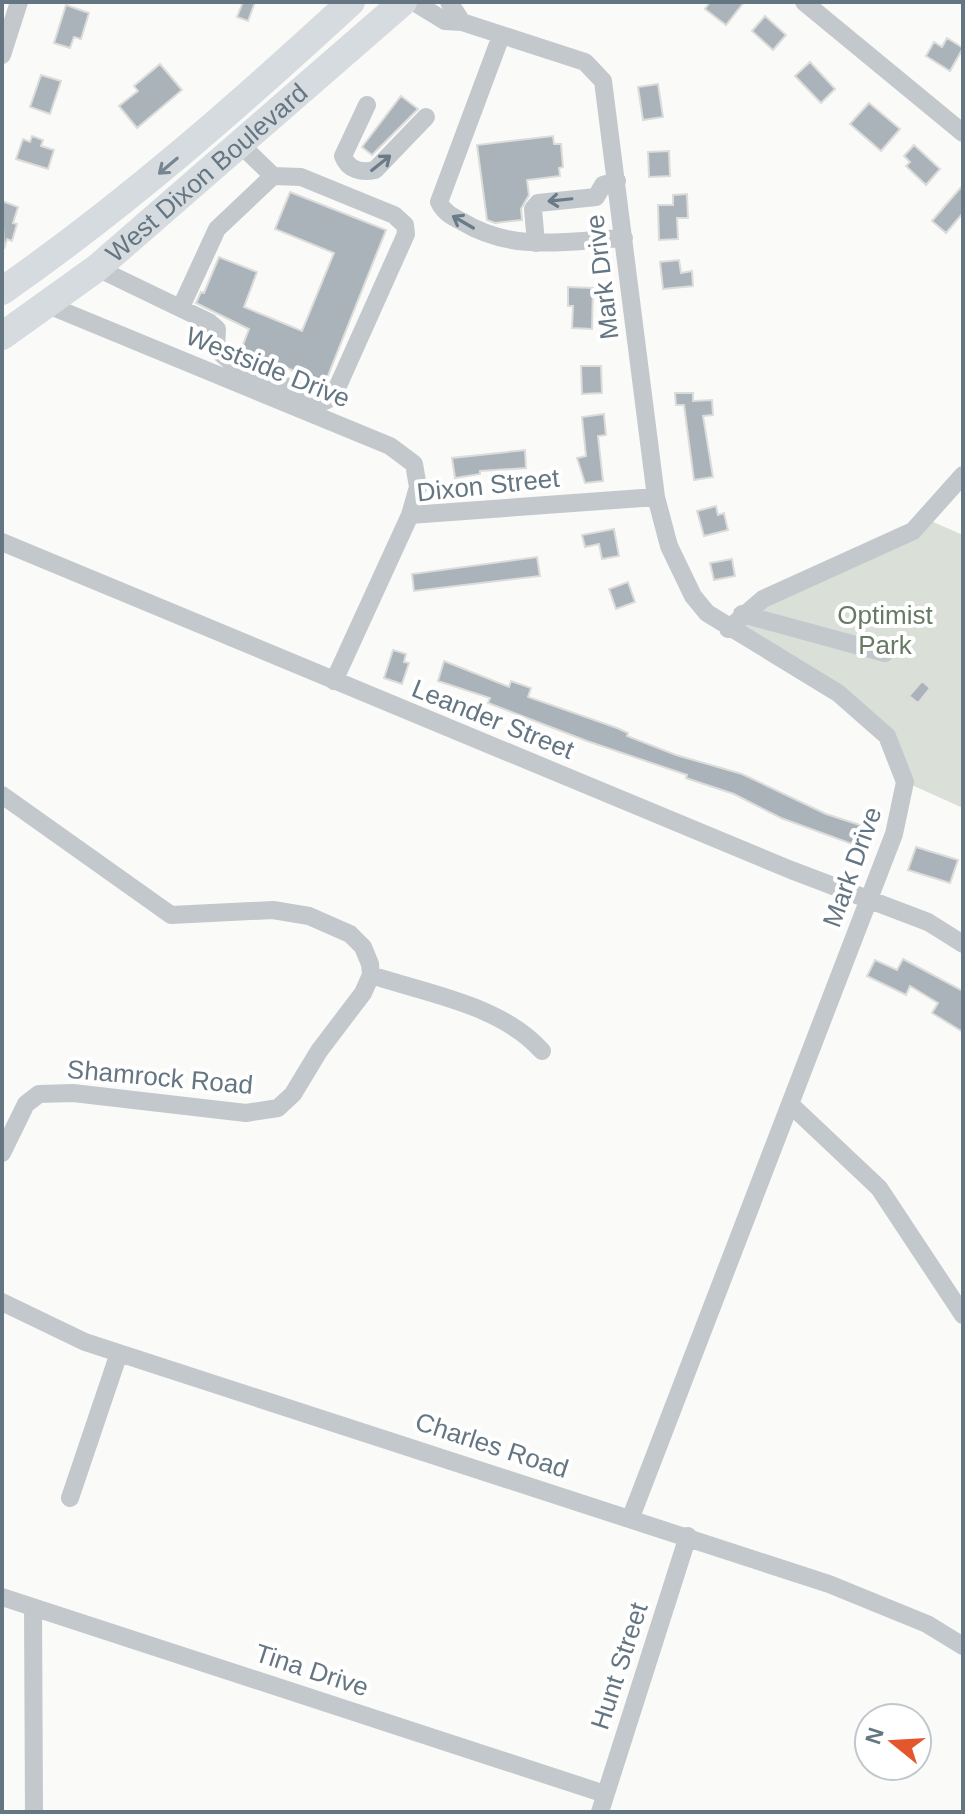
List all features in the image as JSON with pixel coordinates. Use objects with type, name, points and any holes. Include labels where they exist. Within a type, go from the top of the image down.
[{"type":"highway","name":"West Dixon Boulevard","points":[[2,291],[126,201],[232,112],[328,14],[351,2]]},
{"type":"highway","points":[[196,185],[205,157],[350,26],[357,16],[359,2]]},
{"type":"highway","name":"West Dixon Boulevard","points":[[2,336],[97,268],[403,2]]},
{"type":"highway","points":[[2,313],[48,276],[55,254]]},
{"type":"street","points":[[2,55],[5,35],[19,2]]},
{"type":"street","name":"Mark Drive","points":[[414,2],[445,21],[462,22],[585,62],[596,70],[603,81],[656,497],[669,546],[693,596],[728,629],[838,693],[887,736],[905,782],[903,806],[870,898],[631,1517]]},
{"type":"street","points":[[449,2],[462,22]]},
{"type":"street","points":[[804,2],[963,133]]},
{"type":"street","points":[[501,36],[439,202],[443,211],[482,233],[516,244],[624,238]]},
{"type":"street","points":[[367,105],[343,156],[347,164],[361,172],[375,170],[426,117]]},
{"type":"street","points":[[97,268],[181,307],[217,329],[216,349],[221,356],[322,409],[340,388],[406,234],[405,225],[394,215],[301,177],[273,176],[241,145]]},
{"type":"street","points":[[181,307],[217,229],[273,176]]},
{"type":"street","points":[[536,243],[533,209],[538,203],[596,197],[603,185],[617,181]]},
{"type":"street","name":"Westside Drive","points":[[48,305],[322,409],[390,446],[414,464],[418,487],[410,515]]},
{"type":"street","points":[[728,629],[763,599],[913,531],[963,475]]},
{"type":"street","name":"Dixon Street","points":[[334,681],[410,515],[656,497]]},
{"type":"street","name":"Leander Street","points":[[2,542],[791,870],[928,922],[963,944]]},
{"type":"street","points":[[742,614],[885,653]]},
{"type":"street","points":[[2,795],[171,915],[273,910],[309,916],[350,934],[363,947],[371,975],[495,1016],[524,1031],[542,1051]]},
{"type":"street","name":"Shamrock Road","points":[[2,1153],[26,1104],[39,1094],[73,1093],[246,1113],[278,1108],[293,1094],[319,1051],[363,993],[371,975]]},
{"type":"street","points":[[791,1105],[879,1188],[963,1315]]},
{"type":"street","name":"Charles Road","points":[[2,1302],[85,1342],[631,1517],[885,1605],[963,1646]]},
{"type":"street","points":[[70,1498],[119,1353]]},
{"type":"street","name":"Hunt Street","points":[[600,1812],[688,1536]]},
{"type":"street","name":"Tina Drive","points":[[2,1597],[605,1794]]},
{"type":"street","points":[[33,1607],[34,1812]]},
{"type":"green space","name":"Optimist Park","points":[[924,518],[963,535],[963,808],[905,782],[887,736],[728,629]]},
{"type":"building","points":[[243,2],[255,2],[248,21],[237,17]]},
{"type":"building","points":[[710,2],[744,2],[726,25],[705,9]]},
{"type":"building","points":[[66,5],[89,13],[81,39],[74,37],[70,48],[54,43]]},
{"type":"building","points":[[765,16],[786,35],[773,50],[752,31]]},
{"type":"building","points":[[947,38],[963,48],[950,71],[926,56],[934,42],[942,47]]},
{"type":"building","points":[[810,62],[835,89],[821,103],[795,76]]},
{"type":"building","points":[[160,64],[182,90],[137,128],[119,106],[138,91],[134,86]]},
{"type":"building","points":[[41,75],[61,81],[50,114],[30,107]]},
{"type":"building","points":[[658,84],[663,117],[643,120],[638,87]]},
{"type":"building","points":[[401,96],[418,109],[372,155],[362,147]]},
{"type":"building","points":[[869,103],[900,129],[881,151],[850,124]]},
{"type":"building","points":[[32,136],[43,140],[41,146],[54,150],[48,169],[16,159],[23,139],[30,142]]},
{"type":"building","points":[[553,136],[554,144],[561,144],[563,167],[559,168],[560,176],[527,180],[529,195],[521,209],[522,220],[495,223],[487,220],[477,145]]},
{"type":"building","points":[[914,145],[940,169],[926,185],[906,166],[910,162],[904,156]]},
{"type":"building","points":[[669,151],[670,176],[649,177],[648,152]]},
{"type":"building","points":[[963,185],[963,213],[946,233],[932,221]]},
{"type":"building","points":[[290,192],[386,230],[325,383],[241,350],[249,329],[196,303],[201,292],[204,293],[219,257],[257,272],[244,307],[302,331],[334,253],[275,229]]},
{"type":"building","points":[[687,194],[688,218],[677,218],[678,239],[659,240],[658,205],[673,205],[673,195]]},
{"type":"building","points":[[2,201],[18,207],[12,241],[7,239],[4,249]]},
{"type":"building","points":[[679,260],[681,273],[692,271],[693,286],[663,289],[660,262]]},
{"type":"building","points":[[568,287],[593,288],[592,329],[572,328],[573,306],[568,306]]},
{"type":"building","points":[[581,366],[601,366],[602,393],[582,394]]},
{"type":"building","points":[[675,393],[693,393],[693,401],[712,400],[713,415],[703,416],[713,477],[694,480],[684,405],[676,405]]},
{"type":"building","points":[[604,414],[606,435],[598,436],[603,481],[585,483],[577,458],[586,456],[582,417]]},
{"type":"building","points":[[525,450],[526,468],[480,471],[480,474],[455,478],[452,458]]},
{"type":"building","points":[[716,506],[718,515],[724,513],[728,530],[704,536],[697,511]]},
{"type":"building","points":[[614,529],[619,556],[602,559],[599,544],[585,547],[582,535]]},
{"type":"building","points":[[537,557],[540,576],[414,591],[412,574]]},
{"type":"building","points":[[732,559],[735,576],[714,580],[710,563]]},
{"type":"building","points":[[628,582],[635,602],[616,609],[609,589]]},
{"type":"building","points":[[393,650],[406,654],[404,662],[409,663],[402,684],[384,678]]},
{"type":"building","points":[[444,661],[509,687],[511,681],[531,688],[528,697],[617,728],[628,733],[627,736],[676,755],[742,774],[826,814],[869,828],[863,848],[781,818],[734,794],[686,778],[687,775],[587,741],[488,703],[490,698],[438,681]]},
{"type":"building","points":[[922,681],[930,688],[918,703],[909,696]]},
{"type":"building","points":[[916,847],[958,860],[950,883],[908,870]]},
{"type":"building","points":[[903,959],[963,991],[963,1032],[932,1013],[938,1003],[910,986],[906,995],[867,976],[875,960],[897,970]]}]
